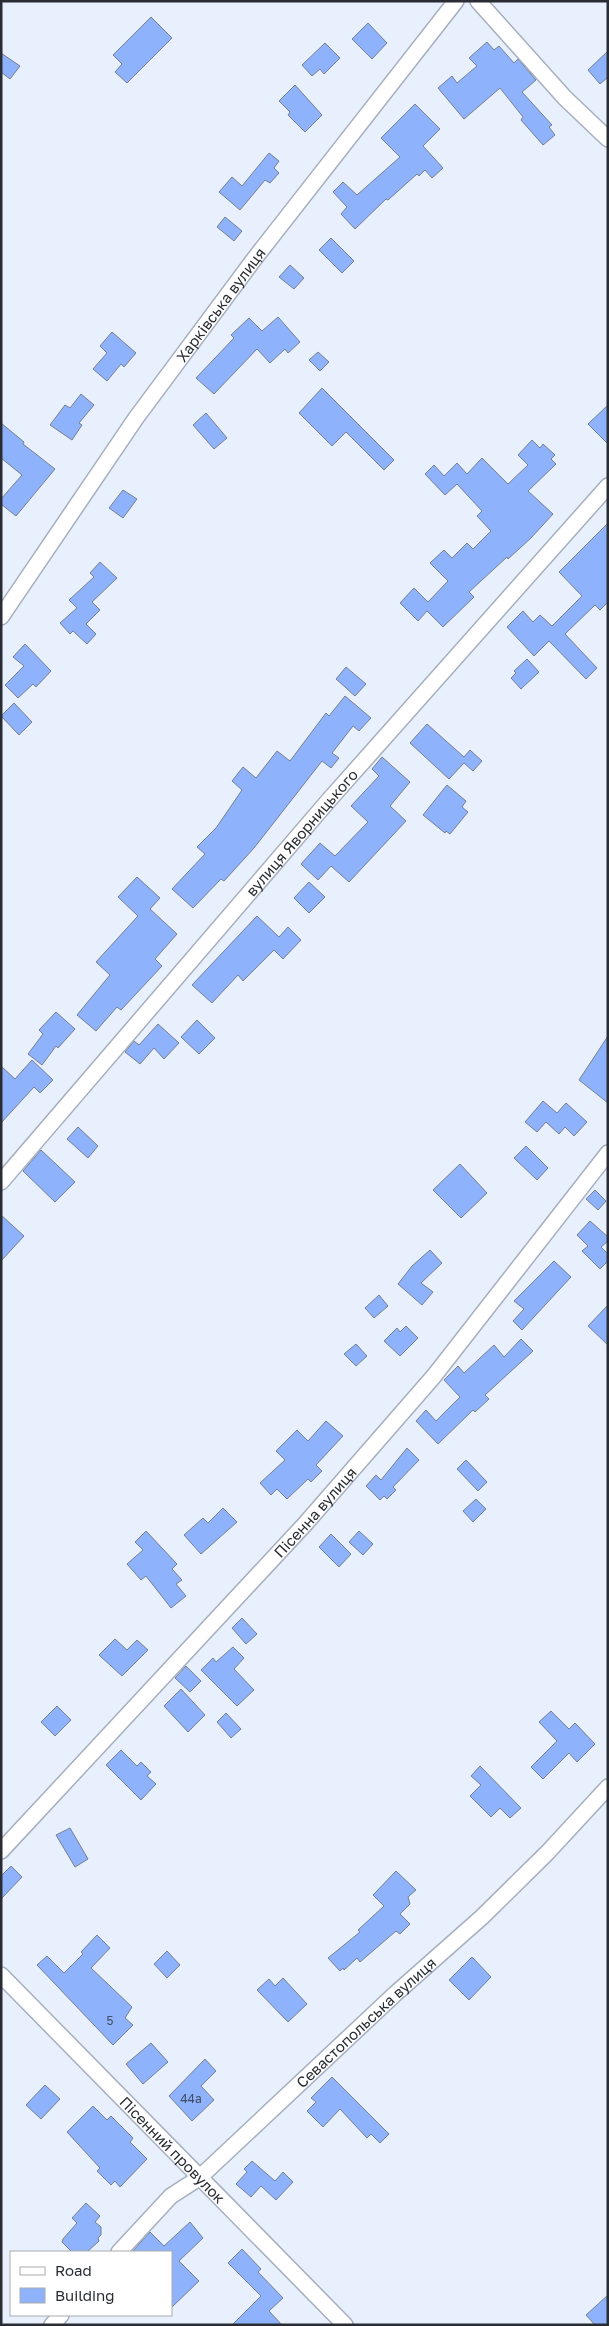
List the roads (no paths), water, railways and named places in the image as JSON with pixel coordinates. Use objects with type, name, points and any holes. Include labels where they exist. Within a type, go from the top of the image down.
[{"type":"street","name":"Харківська вулиця","points":[[1,617],[147,403],[255,258],[456,1]]},
{"type":"street","points":[[478,1],[565,98],[608,139]]},
{"type":"street","name":"вулиця Яворницького","points":[[1,1182],[329,800],[608,486]]},
{"type":"street","name":"Пісенна вулиця","points":[[1,1850],[306,1523],[428,1383],[608,1153]]},
{"type":"street","name":"Севастопольська вулиця","points":[[120,2251],[171,2196],[199,2178],[395,1994],[482,1917],[547,1853],[608,1788]]},
{"type":"street","name":"Пісенний провулок","points":[[1,1975],[345,2325]]}]
